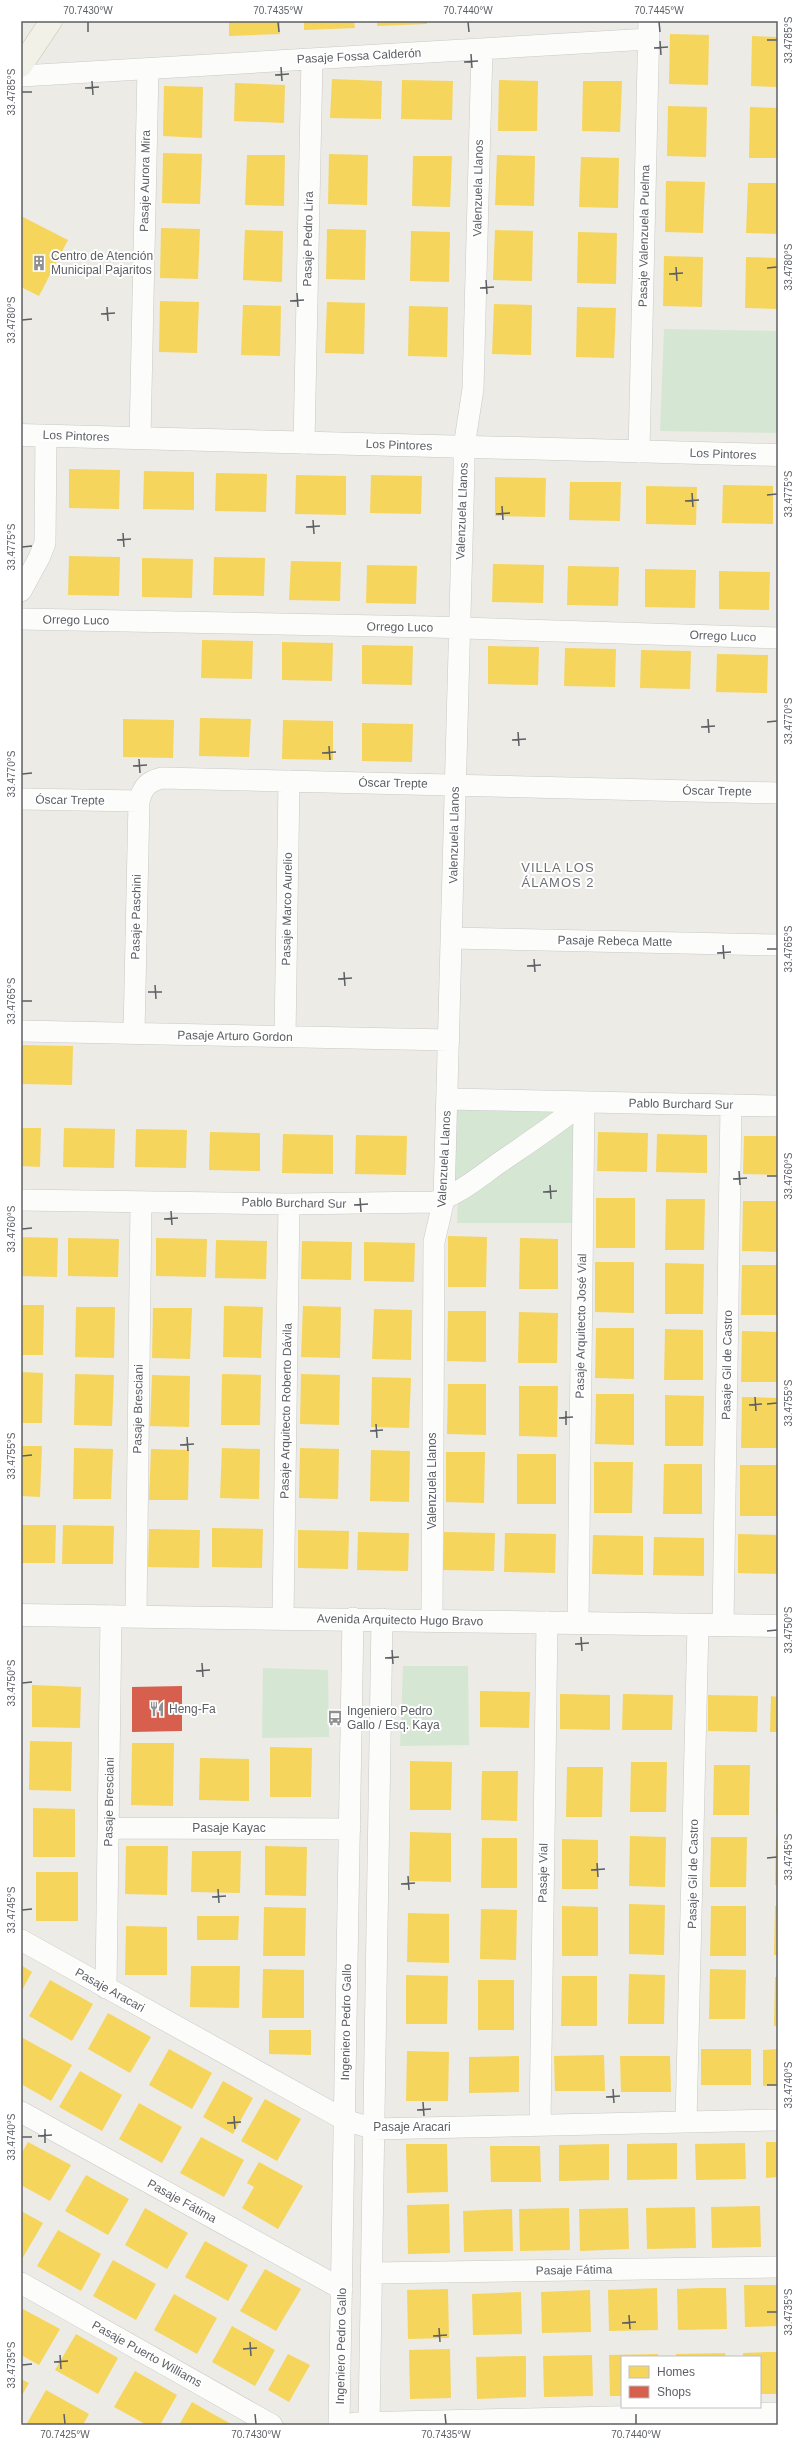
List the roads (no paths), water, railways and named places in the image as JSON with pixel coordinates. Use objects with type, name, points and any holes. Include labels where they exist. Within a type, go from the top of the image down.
[{"type":"main road","points":[[21,66],[51,21]]},
{"type":"street","name":"Pasaje Fossa Calderón","points":[[21,76],[482,49],[649,30]]},
{"type":"street","name":"Pasaje Valenzuela Puelma","points":[[639,452],[649,30]]},
{"type":"street","name":"Valenzuela Llanos","points":[[432,1620],[434,1242],[444,1199],[464,447],[473,389],[482,49]]},
{"type":"street","name":"Pasaje Pedro Lira","points":[[304,443],[312,59]]},
{"type":"street","name":"Pasaje Aurora Mira","points":[[140,438],[148,69]]},
{"type":"street","name":"Los Pintores","points":[[21,435],[778,455]]},
{"type":"street","points":[[21,591],[39,558],[45,543],[46,436]]},
{"type":"street","name":"Orrego Luco","points":[[21,619],[459,628],[778,638]]},
{"type":"street","name":"Óscar Trepte","points":[[21,799],[139,801],[142,790],[147,784],[162,778],[778,792]]},
{"type":"street","name":"Pasaje Marco Aurelio","points":[[285,1037],[289,781]]},
{"type":"street","name":"Pasaje Paschini","points":[[134,1034],[139,801]]},
{"type":"street","name":"Pasaje Rebeca Matte","points":[[451,938],[778,945]]},
{"type":"street","name":"Pasaje Arturo Gordon","points":[[21,1031],[449,1040]]},
{"type":"street","name":"Pablo Burchard Sur","points":[[447,1099],[778,1106]]},
{"type":"street","name":"Pablo Burchard Sur","points":[[21,1200],[289,1204],[422,1204],[444,1199],[566,1117],[584,1102]]},
{"type":"street","name":"Pasaje Arquitecto José Vial","points":[[578,1623],[584,1102]]},
{"type":"street","name":"Pasaje Gil de Castro","points":[[723,1625],[732,1105]]},
{"type":"street","name":"Pasaje Bresciani","points":[[136,1616],[141,1202]]},
{"type":"street","name":"Pasaje Arquitecto Roberto Dávila","points":[[283,1618],[289,1204]]},
{"type":"street","name":"Avenida Arquitecto Hugo Bravo","points":[[21,1615],[353,1618],[778,1626]]},
{"type":"street","name":"Pasaje Bresciani","points":[[106,1988],[112,1616]]},
{"type":"street","name":"Ingeniero Pedro Gallo","points":[[340,2424],[353,1618]]},
{"type":"street","points":[[368,2424],[382,1619]]},
{"type":"street","name":"Pasaje Vial","points":[[540,2125],[547,1622]]},
{"type":"street","name":"Pasaje Gil de Castro","points":[[686,2122],[698,1625]]},
{"type":"street","name":"Pasaje Kayac","points":[[108,1828],[350,1829]]},
{"type":"street","name":"Pasaje Aracari","points":[[21,1940],[345,2120],[374,2129],[778,2120]]},
{"type":"street","name":"Pasaje Fátima","points":[[21,2112],[342,2290]]},
{"type":"street","name":"Pasaje Fátima","points":[[371,2273],[778,2266]]},
{"type":"street","name":"Pasaje Puerto Williams","points":[[21,2283],[272,2425]]},
{"type":"street","points":[[340,2424],[778,2413]]},
{"type":"place","name":"Centro de Atención Municipal Pajaritos","points":[[39,263]]},
{"type":"place","name":"Heng-Fa","points":[[157,1709]]},
{"type":"place","name":"Ingeniero Pedro Gallo / Esq. Kaya","points":[[335,1718]]},
{"type":"district","name":"VILLA LOS ÁLAMOS 2","points":[[558,874]]}]
